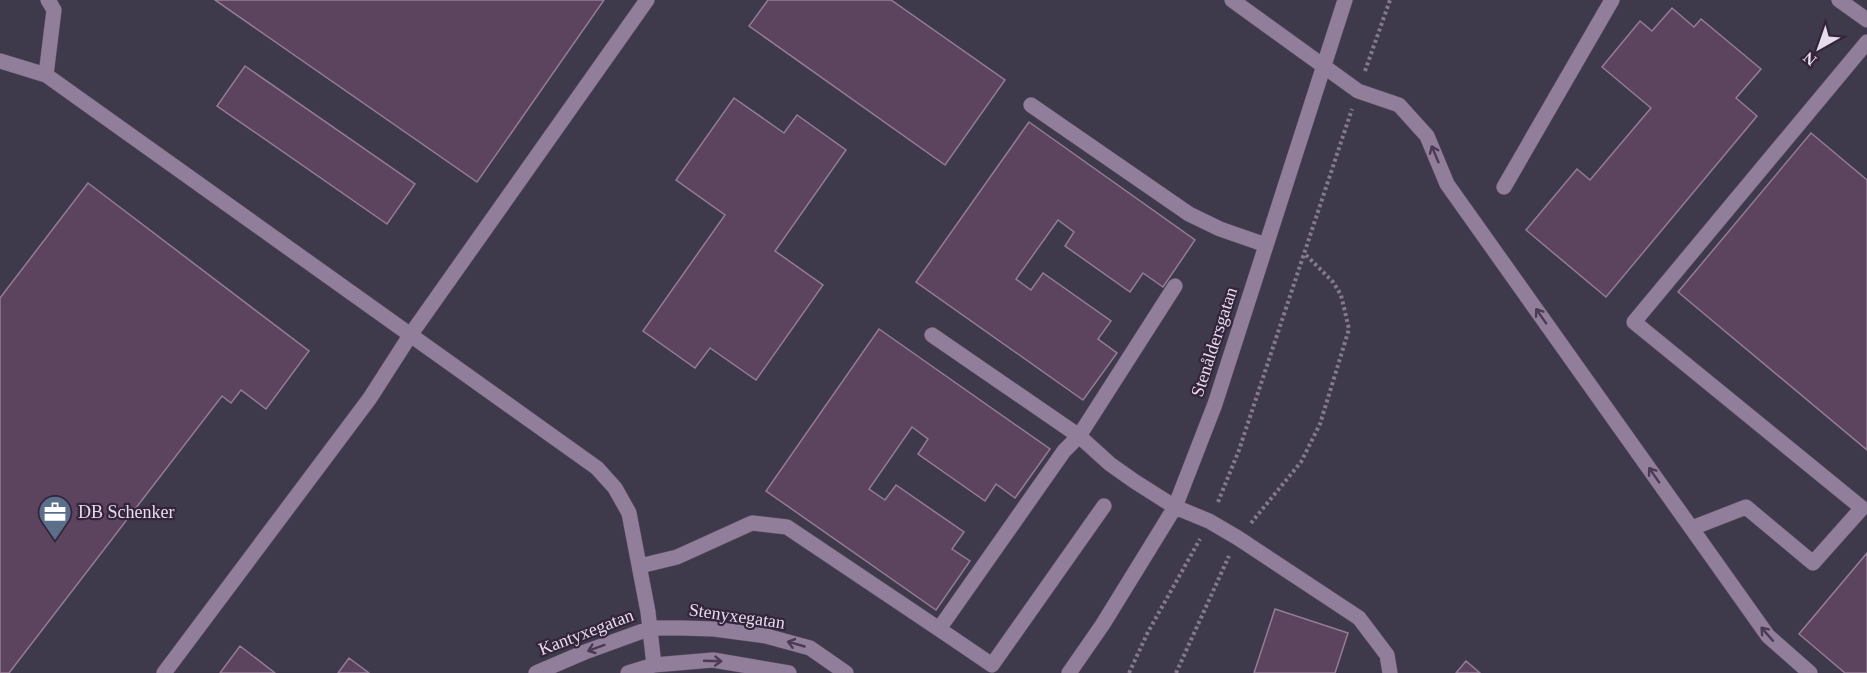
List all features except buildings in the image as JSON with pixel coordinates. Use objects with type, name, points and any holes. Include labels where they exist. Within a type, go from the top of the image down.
[{"type":"street","points":[[46,75],[54,10],[48,0]]},
{"type":"street","points":[[164,673],[370,398],[411,334],[648,0]]},
{"type":"street","points":[[1232,0],[1358,91],[1399,105],[1427,136],[1447,184],[1768,636],[1810,673]]},
{"type":"street","name":"Stenåldersgatan","points":[[1069,673],[1103,624],[1175,507],[1215,404],[1322,65],[1345,0]]},
{"type":"street","points":[[1504,187],[1612,0]]},
{"type":"street","points":[[1839,0],[1867,20]]},
{"type":"street","points":[[1692,528],[1746,507],[1813,563],[1862,508],[1634,322],[1867,42]]},
{"type":"street","points":[[0,61],[46,75],[597,468],[615,488],[629,513],[651,628],[654,664]]},
{"type":"street","points":[[1031,105],[1189,214],[1220,229],[1266,245]]},
{"type":"street","points":[[939,629],[1064,451],[1079,436],[1175,286]]},
{"type":"street","points":[[932,335],[1079,436],[1110,465],[1175,507],[1209,521],[1238,538],[1359,618],[1387,655],[1390,673]]},
{"type":"street","points":[[640,566],[677,557],[752,523],[787,527],[992,665],[1104,506]]},
{"type":"street","name":"Kantyxegatan","points":[[536,673],[651,628]]},
{"type":"street","name":"Stenyxegatan","points":[[651,628],[714,629],[766,636],[810,648],[846,673]]},
{"type":"street","points":[[628,673],[654,664],[713,660],[789,673]]},
{"type":"path","points":[[1129,673],[1148,632],[1209,521],[1239,450],[1390,0]]},
{"type":"path","points":[[1176,673],[1238,538],[1301,462],[1320,424],[1348,329],[1341,295],[1333,282],[1305,254]]},
{"type":"shaded area","points":[[0,0],[1867,0],[1867,673],[0,673]]},
{"type":"place","name":"DB Schenker","points":[[55,541]]}]
